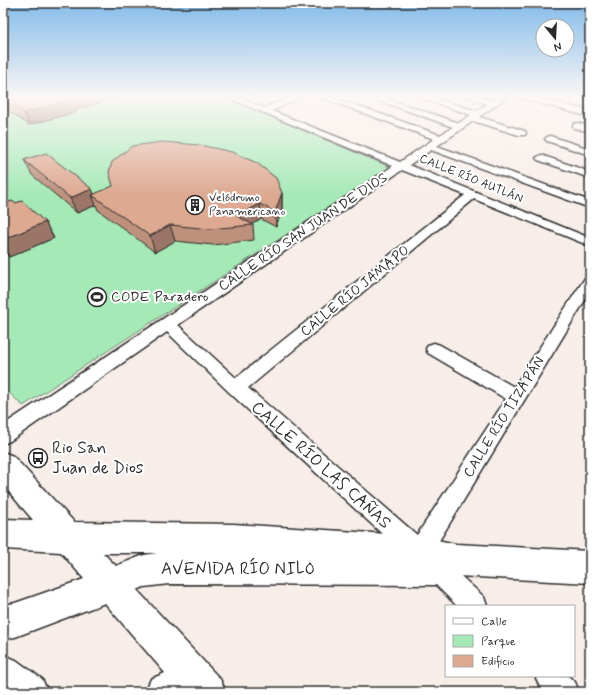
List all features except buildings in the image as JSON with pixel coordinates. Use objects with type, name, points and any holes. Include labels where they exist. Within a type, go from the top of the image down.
[{"type":"street","name":"CALLE RÍO AUTLÁN","points":[[310,129],[474,194],[590,242]]},
{"type":"street","points":[[414,129],[441,139]]},
{"type":"street","name":"CALLE RÍO SAN JUAN DE DIOS","points":[[3,435],[455,129]]},
{"type":"street","points":[[512,129],[522,133]]},
{"type":"street","points":[[550,139],[590,152]]},
{"type":"street","points":[[430,147],[590,205]]},
{"type":"street","points":[[541,158],[590,175]]},
{"type":"street","name":"CALLE RÍO JAMAPO","points":[[236,388],[474,194]]},
{"type":"street","name":"CALLE RÍO TIZAPÁN","points":[[437,560],[517,397],[590,281]]},
{"type":"street","name":"CALLE RÍO LAS CAÑAS","points":[[168,324],[236,388],[437,560],[474,605]]},
{"type":"street","points":[[434,348],[517,397]]},
{"type":"street","points":[[3,465],[111,585],[190,687]]},
{"type":"street","name":"AVENIDA RÍO NILO","points":[[3,534],[68,537],[233,539],[437,560],[590,567]]},
{"type":"street","name":"AVENIDA RÍO NILO","points":[[3,622],[34,614],[144,572],[169,568],[437,560]]},
{"type":"street","points":[[3,673],[29,692]]},
{"type":"street","points":[[549,677],[565,692]]},
{"type":"green space","name":"CODE Paradero","points":[[3,129],[300,129],[390,167],[23,406],[3,387]]},
{"type":"place","name":"Velódromo Panamericano","points":[[195,205]]},
{"type":"place","name":"CODE Paradero","points":[[97,297]]},
{"type":"place","name":"Rio San Juan de Dios","points":[[38,458]]}]
